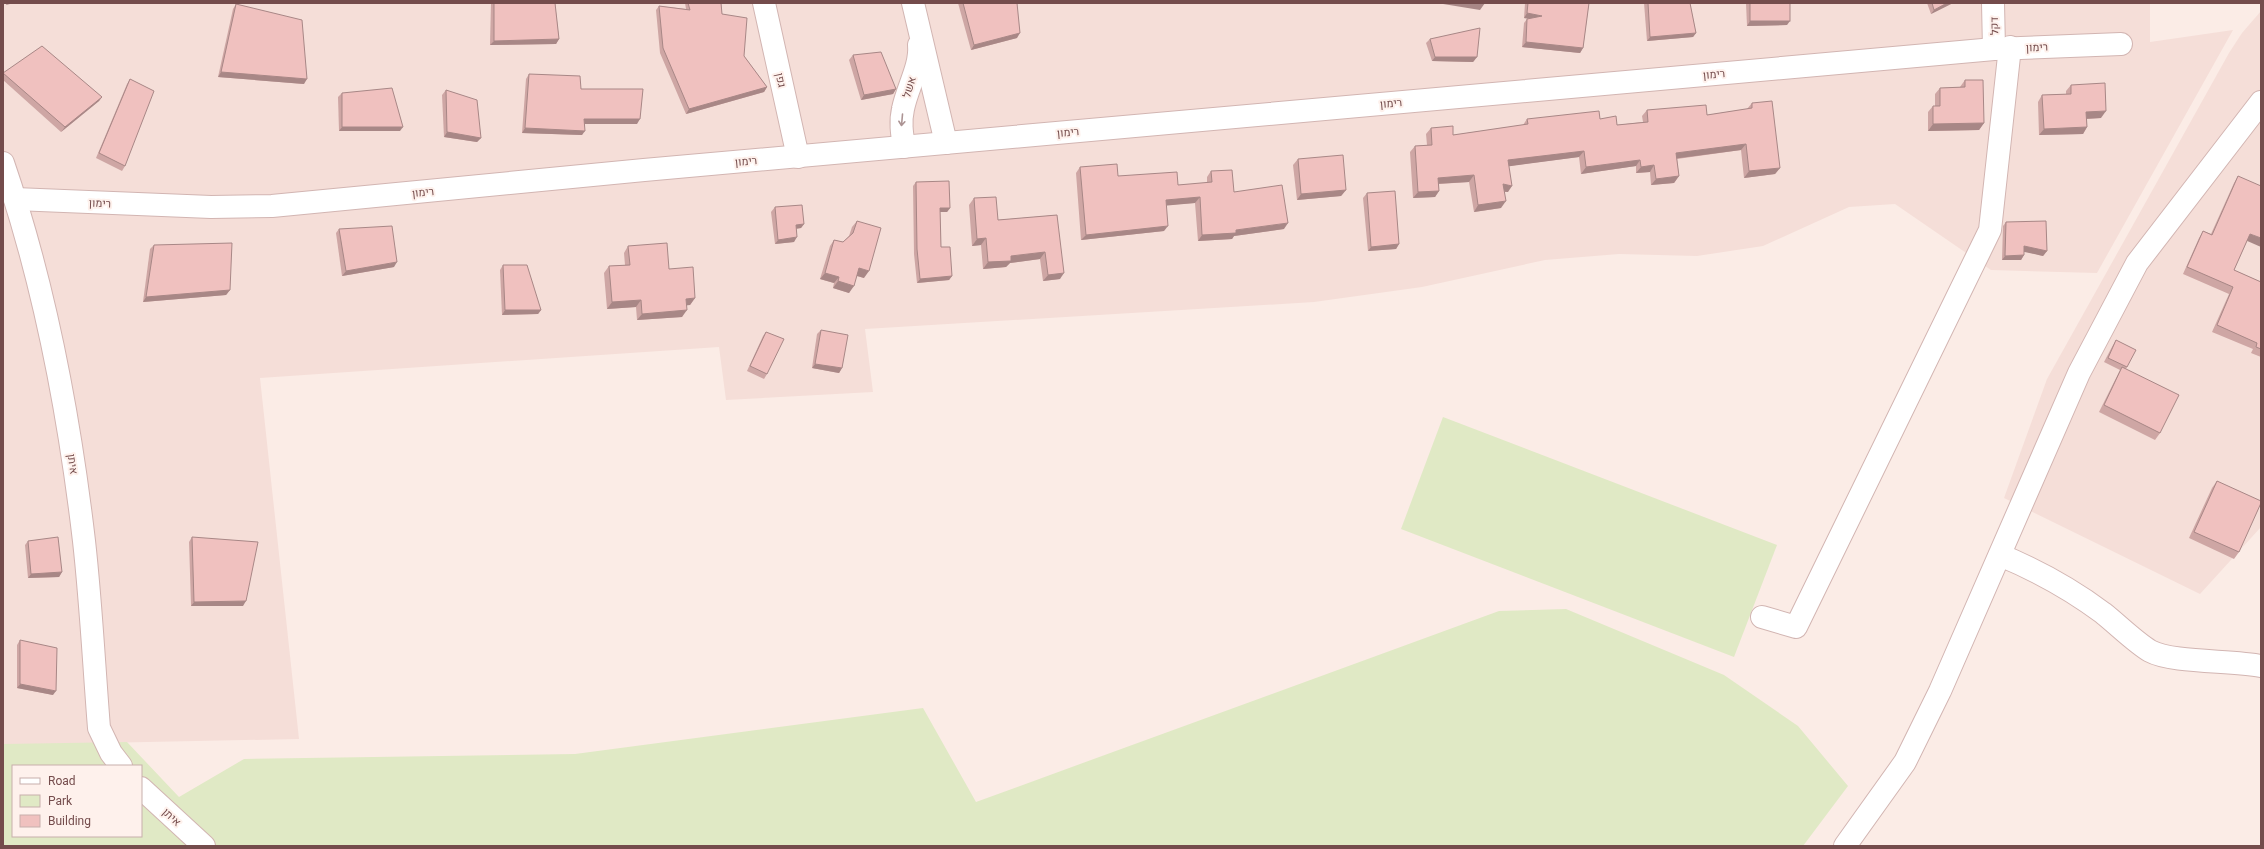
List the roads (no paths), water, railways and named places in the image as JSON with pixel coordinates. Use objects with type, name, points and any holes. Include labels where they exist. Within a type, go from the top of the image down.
[{"type":"street","name":"גפן","points":[[764,3],[798,156]]},
{"type":"street","name":"אשל","points":[[913,3],[946,143]]},
{"type":"street","name":"דקל","points":[[1762,617],[1796,627],[1990,230],[2002,48],[1993,3]]},
{"type":"street","name":"אשל","points":[[904,147],[901,126],[903,109],[920,49],[918,28]]},
{"type":"street","name":"רימון","points":[[15,199],[211,207],[272,206],[798,156],[2002,48],[2121,44]]},
{"type":"street","points":[[1845,846],[1905,762],[1940,691],[2079,373],[2137,263],[2261,102]]},
{"type":"street","name":"איתן","points":[[3,163],[35,265],[50,330],[73,460],[88,584],[99,728],[111,754],[120,765]]},
{"type":"street","points":[[2000,555],[2026,565],[2082,598],[2150,651],[2168,657],[2242,662],[2261,666]]},
{"type":"street","name":"איתן","points":[[142,789],[204,846]]}]
